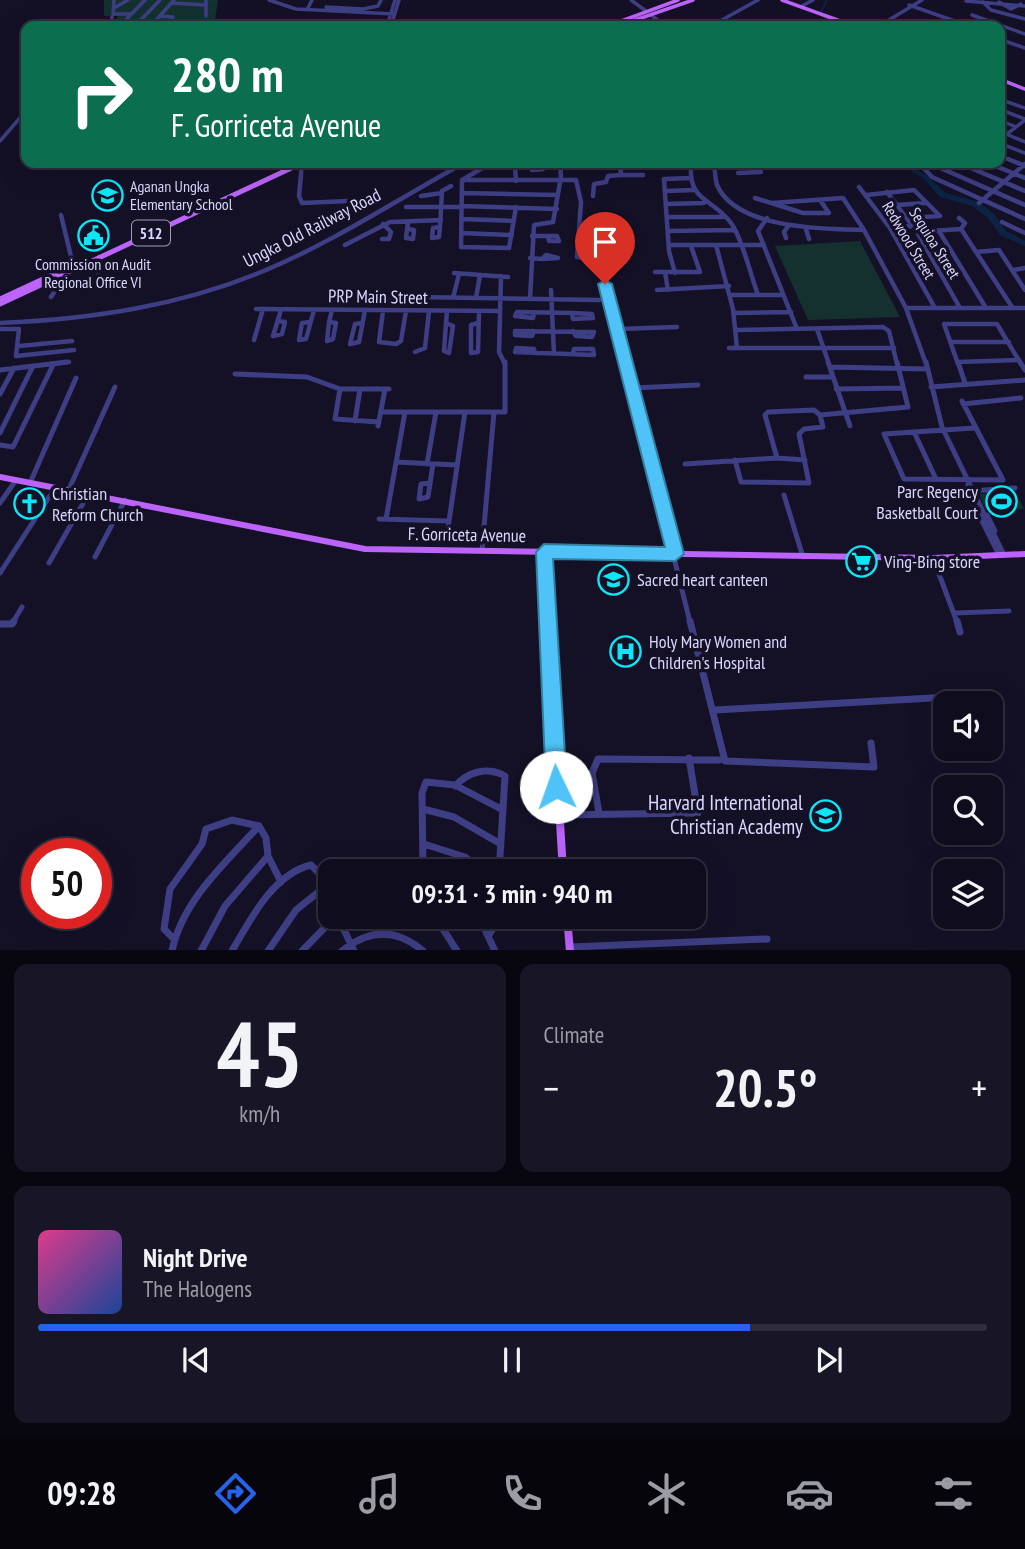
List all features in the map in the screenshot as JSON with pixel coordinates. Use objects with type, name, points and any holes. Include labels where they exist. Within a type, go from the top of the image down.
[{"type":"main road","points":[[627,21],[680,0]]},
{"type":"main road","points":[[627,21],[680,0]]},
{"type":"main road","points":[[648,13],[691,0]]},
{"type":"main road","points":[[627,21],[691,0]]},
{"type":"main road","points":[[784,0],[839,21]]},
{"type":"main road","points":[[784,0],[822,14]]},
{"type":"main road","points":[[1005,81],[1025,89]]},
{"type":"main road","name":"512","points":[[0,296],[9,297],[44,283],[287,168]]},
{"type":"main road","name":"512","points":[[0,304],[73,265],[99,256]]},
{"type":"main road","name":"F. Gorriceta Avenue","points":[[0,477],[365,549],[933,558],[1025,554]]},
{"type":"main road","points":[[544,552],[562,859]]},
{"type":"main road","points":[[568,929],[570,949]]},
{"type":"street","points":[[114,0],[113,13],[132,13]]},
{"type":"street","points":[[114,8],[122,6],[128,0]]},
{"type":"street","points":[[125,21],[145,0]]},
{"type":"street","points":[[140,21],[160,0]]},
{"type":"street","points":[[185,5],[189,0]]},
{"type":"street","points":[[269,0],[285,7],[307,10],[368,9],[378,6],[381,0]]},
{"type":"street","points":[[285,7],[291,0]]},
{"type":"street","points":[[307,10],[312,0]]},
{"type":"street","points":[[390,21],[397,0]]},
{"type":"street","points":[[631,0],[658,21]]},
{"type":"street","points":[[719,21],[758,0]]},
{"type":"street","points":[[800,0],[807,3]]},
{"type":"street","points":[[802,6],[813,0]]},
{"type":"street","points":[[887,21],[920,0]]},
{"type":"street","points":[[156,21],[172,1],[185,5],[206,3],[206,16]]},
{"type":"street","points":[[324,1],[324,9]]},
{"type":"street","points":[[966,1],[999,2],[1011,9],[1023,5]]},
{"type":"street","points":[[983,2],[990,10],[1025,19]]},
{"type":"street","points":[[910,6],[952,21]]},
{"type":"street","points":[[324,9],[392,14]]},
{"type":"street","points":[[972,15],[989,21]]},
{"type":"street","points":[[160,16],[173,17],[170,21]]},
{"type":"street","points":[[112,17],[112,21]]},
{"type":"street","points":[[1005,26],[1024,33]]},
{"type":"street","points":[[1005,40],[1025,47]]},
{"type":"street","points":[[1005,101],[1025,108]]},
{"type":"street","points":[[1005,112],[1025,120],[1007,134],[1025,142]]},
{"type":"street","points":[[0,141],[21,117]]},
{"type":"street","points":[[1005,122],[1016,127]]},
{"type":"street","points":[[1005,145],[1025,153]]},
{"type":"street","points":[[981,201],[1025,165],[1005,157]]},
{"type":"street","points":[[302,168],[299,196],[302,203],[348,201]]},
{"type":"street","name":"Ungka Old Railway Road","points":[[0,323],[103,315],[167,303],[239,281],[288,260],[455,168]]},
{"type":"street","points":[[462,180],[482,168]]},
{"type":"street","points":[[515,168],[516,181]]},
{"type":"street","points":[[530,299],[530,258],[534,225],[552,223],[557,209],[559,168]]},
{"type":"street","points":[[620,168],[621,175]]},
{"type":"street","points":[[691,168],[690,178],[694,190],[704,203],[730,221],[758,295]]},
{"type":"street","points":[[714,168],[714,177],[721,195],[736,207],[806,229],[864,230]]},
{"type":"street","points":[[739,168],[738,174],[761,172]]},
{"type":"street","points":[[923,168],[928,175],[1025,219]]},
{"type":"street","points":[[941,168],[1025,205]]},
{"type":"street","points":[[971,168],[1025,191]]},
{"type":"street","points":[[1000,168],[1025,178]]},
{"type":"street","points":[[593,196],[593,184],[606,181],[608,176],[643,175]]},
{"type":"street","points":[[676,273],[670,245],[664,178],[690,178]]},
{"type":"street","points":[[462,180],[575,180],[581,202],[577,257],[589,259]]},
{"type":"street","points":[[462,180],[460,246],[510,246],[516,207]]},
{"type":"street","points":[[421,196],[442,193],[451,186]]},
{"type":"street","name":"Redwood Street","points":[[859,187],[890,228],[935,308]]},
{"type":"street","points":[[665,191],[694,190]]},
{"type":"street","points":[[866,195],[914,190],[940,216],[908,218]]},
{"type":"street","name":"Sequioa Street","points":[[887,192],[917,232],[960,308]]},
{"type":"street","points":[[440,227],[442,193]]},
{"type":"street","points":[[462,193],[558,195]]},
{"type":"street","points":[[755,198],[803,213],[830,213],[820,200]]},
{"type":"street","points":[[772,202],[843,198],[864,230],[906,308],[921,344],[943,429],[972,491],[995,531],[989,533],[1002,555]]},
{"type":"street","points":[[666,204],[704,203]]},
{"type":"street","points":[[897,205],[926,203]]},
{"type":"street","points":[[406,207],[557,209]]},
{"type":"street","points":[[61,215],[73,265]]},
{"type":"street","points":[[667,217],[723,217]]},
{"type":"street","points":[[767,218],[758,231],[797,329]]},
{"type":"street","points":[[959,218],[965,223],[961,229]]},
{"type":"street","points":[[462,219],[514,221]]},
{"type":"street","points":[[345,244],[384,226],[441,220]]},
{"type":"street","points":[[408,222],[408,229]]},
{"type":"street","points":[[1002,222],[1025,233]]},
{"type":"street","points":[[786,238],[784,232],[789,225]]},
{"type":"street","points":[[890,228],[913,226]]},
{"type":"street","points":[[806,229],[809,239]]},
{"type":"street","points":[[917,232],[961,229]]},
{"type":"street","points":[[961,229],[1012,307]]},
{"type":"street","points":[[669,231],[734,230]]},
{"type":"street","points":[[939,231],[986,308]]},
{"type":"street","points":[[365,242],[366,233]]},
{"type":"street","points":[[461,233],[512,235]]},
{"type":"street","points":[[532,236],[548,236]]},
{"type":"street","points":[[670,245],[764,245]]},
{"type":"street","points":[[716,245],[735,313],[737,348]]},
{"type":"street","points":[[655,272],[700,272],[691,246]]},
{"type":"street","points":[[976,252],[999,250],[1025,290]]},
{"type":"street","points":[[98,283],[99,256]]},
{"type":"street","points":[[530,258],[542,259]]},
{"type":"street","points":[[601,268],[715,709],[725,761],[874,768],[872,743]]},
{"type":"street","points":[[1013,270],[1025,268]]},
{"type":"street","points":[[665,272],[668,290]]},
{"type":"street","points":[[453,298],[457,274],[508,277]]},
{"type":"street","points":[[476,298],[480,275]]},
{"type":"street","points":[[382,412],[505,412],[505,360],[499,352],[501,276]]},
{"type":"street","points":[[44,283],[57,288],[51,298]]},
{"type":"street","points":[[657,290],[729,286]]},
{"type":"street","points":[[551,290],[554,354]]},
{"type":"street","points":[[730,295],[783,295]]},
{"type":"street","points":[[355,296],[530,299],[573,297],[599,300]]},
{"type":"street","points":[[906,308],[1025,308]]},
{"type":"street","name":"PRP Main Street","points":[[256,309],[500,311]]},
{"type":"street","points":[[254,340],[264,309]]},
{"type":"street","points":[[278,321],[281,310]]},
{"type":"street","points":[[310,322],[314,310]]},
{"type":"street","points":[[325,339],[333,339],[336,323],[329,322],[332,310]]},
{"type":"street","points":[[362,323],[355,324],[350,344],[359,342],[365,310]]},
{"type":"street","points":[[383,311],[379,342],[396,344],[401,341],[406,311]]},
{"type":"street","points":[[415,352],[425,348],[429,311]]},
{"type":"street","points":[[446,323],[453,326],[449,353],[443,351],[447,311]]},
{"type":"street","points":[[478,323],[471,324],[471,353],[478,352],[480,312]]},
{"type":"street","points":[[735,313],[791,312]]},
{"type":"street","points":[[534,313],[572,313]]},
{"type":"street","points":[[965,383],[953,342],[944,324],[997,324],[1025,370]]},
{"type":"street","points":[[618,329],[677,327]]},
{"type":"street","points":[[737,330],[883,327],[889,331],[908,406],[904,410],[820,415]]},
{"type":"street","points":[[0,329],[19,329],[16,356],[74,350]]},
{"type":"street","points":[[817,329],[850,426]]},
{"type":"street","points":[[534,331],[573,331]]},
{"type":"street","points":[[19,346],[72,341]]},
{"type":"street","points":[[953,342],[1009,342]]},
{"type":"street","points":[[729,348],[894,348]]},
{"type":"street","points":[[535,353],[573,354]]},
{"type":"street","points":[[0,370],[69,362]]},
{"type":"street","points":[[958,362],[1022,362]]},
{"type":"street","points":[[0,445],[13,447],[53,365]]},
{"type":"street","points":[[0,433],[33,366]]},
{"type":"street","points":[[830,367],[926,369]]},
{"type":"street","points":[[0,394],[14,368]]},
{"type":"street","points":[[235,374],[307,377],[340,389],[387,388],[379,424],[335,419],[340,389]]},
{"type":"street","points":[[806,377],[832,377]]},
{"type":"street","points":[[30,483],[76,378]]},
{"type":"street","points":[[931,387],[1025,380]]},
{"type":"street","points":[[633,388],[698,385]]},
{"type":"street","points":[[69,489],[115,387]]},
{"type":"street","points":[[836,389],[903,388]]},
{"type":"street","points":[[355,421],[360,389]]},
{"type":"street","points":[[974,428],[884,434],[904,479],[1003,480],[963,403],[1021,398]]},
{"type":"street","points":[[735,460],[741,482],[809,484],[800,430],[823,427],[820,415],[814,410],[765,413],[777,458]]},
{"type":"street","points":[[405,412],[382,519],[448,525],[465,412]]},
{"type":"street","points":[[430,483],[436,412]]},
{"type":"street","points":[[482,551],[494,412]]},
{"type":"street","points":[[914,432],[936,479]]},
{"type":"street","points":[[685,464],[777,458],[805,460]]},
{"type":"street","points":[[396,462],[457,465]]},
{"type":"street","points":[[0,503],[16,480]]},
{"type":"street","points":[[0,573],[55,488]]},
{"type":"street","points":[[972,491],[1016,488]]},
{"type":"street","points":[[49,563],[89,493]]},
{"type":"street","points":[[784,495],[803,557]]},
{"type":"street","points":[[95,558],[125,500]]},
{"type":"street","points":[[28,502],[44,505]]},
{"type":"street","points":[[0,554],[10,556]]},
{"type":"street","points":[[933,558],[960,632]]},
{"type":"street","points":[[0,624],[12,624],[22,607]]},
{"type":"street","points":[[955,613],[1009,611]]},
{"type":"street","points":[[715,709],[933,698]]},
{"type":"street","points":[[558,815],[698,813],[689,758]]},
{"type":"street","points":[[599,813],[592,773],[593,765],[598,759],[719,760]]},
{"type":"street","points":[[455,786],[467,775],[484,770],[502,773],[506,779],[499,859]]},
{"type":"street","points":[[423,859],[423,788],[426,782],[433,780],[455,786],[503,810]]},
{"type":"street","points":[[423,809],[454,817],[499,843]]},
{"type":"street","points":[[174,939],[164,929],[170,890],[202,844],[206,829],[215,823],[237,821],[259,826],[266,838],[268,856],[281,882]]},
{"type":"street","points":[[172,950],[174,939],[203,888],[259,826]]},
{"type":"street","points":[[424,844],[468,859]]},
{"type":"street","points":[[201,950],[225,906],[268,856]]},
{"type":"street","points":[[232,950],[281,882],[303,865],[311,865],[318,873]]},
{"type":"street","points":[[268,950],[296,910],[318,891]]},
{"type":"street","points":[[302,950],[324,929]]},
{"type":"street","points":[[342,929],[351,947]]},
{"type":"street","points":[[443,929],[457,950]]},
{"type":"street","points":[[486,929],[495,950]]},
{"type":"street","points":[[489,935],[493,929]]},
{"type":"street","points":[[342,950],[371,933],[393,933],[414,942],[423,950]]},
{"type":"street","points":[[570,949],[718,939],[767,939]]},
{"type":"green space","points":[[104,0],[218,0],[215,19],[208,21],[116,21],[118,16],[104,16]]},
{"type":"green space","points":[[860,241],[900,317],[808,320],[775,246]]},
{"type":"green space","name":"Parc Regency Basketball Court","points":[[1015,493],[1024,509],[986,510],[979,494]]},
{"type":"waterway","points":[[821,12],[827,0]]},
{"type":"waterway","points":[[824,17],[833,21]]},
{"type":"waterway","points":[[910,168],[925,177],[943,195],[976,204],[992,217],[1003,233],[1025,244]]},
{"type":"place","name":"Aganan Ungka Elementary School","points":[[107,195]]},
{"type":"place","name":"Commission on Audit Regional Office VI","points":[[93,235]]},
{"type":"place","name":"Parc Regency Basketball Court","points":[[1001,502]]},
{"type":"place","name":"Christian Reform Church","points":[[29,504]]},
{"type":"place","name":"Ving-Bing store","points":[[861,562]]},
{"type":"place","name":"Sacred heart canteen","points":[[614,580]]},
{"type":"place","name":"Holy Mary Women and Children's Hospital","points":[[626,652]]},
{"type":"place","name":"Harvard International Christian Academy","points":[[826,815]]},
{"type":"route","points":[[556,787],[551,640],[544,552],[675,554],[605,284]]}]
